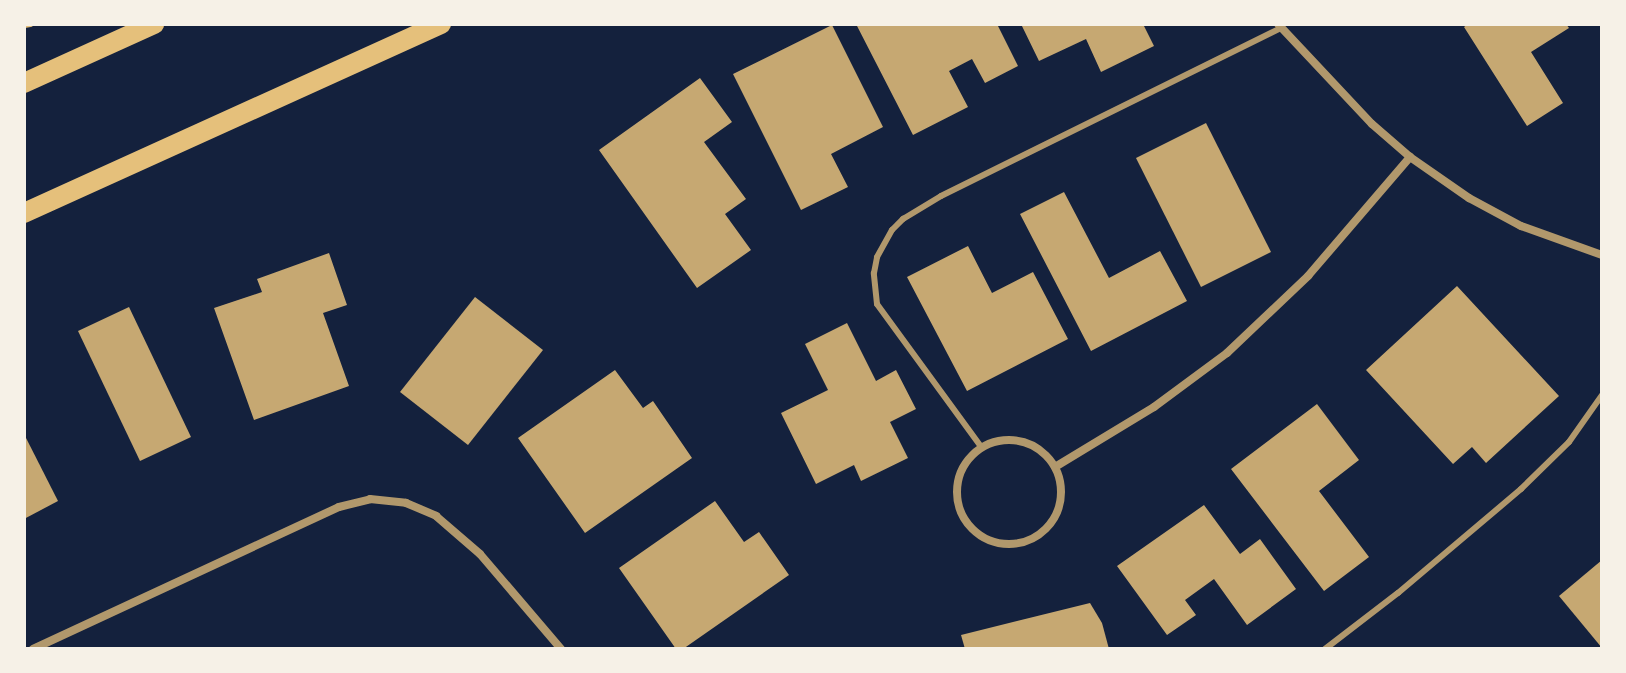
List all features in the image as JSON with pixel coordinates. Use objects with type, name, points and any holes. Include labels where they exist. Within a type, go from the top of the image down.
[{"type":"main road","points":[[24,83],[154,24]]},
{"type":"main road","points":[[24,213],[441,24]]},
{"type":"street","points":[[1279,26],[1372,124],[1410,157],[1469,198],[1521,226],[1602,255]]},
{"type":"street","points":[[1055,467],[1154,407],[1236,345],[1308,276],[1410,157]]},
{"type":"street","points":[[1004,440],[1022,441],[1038,448],[1055,467],[1061,492],[1051,524],[1030,540],[1014,544],[996,543],[966,523],[957,497],[962,471],[982,448],[1004,440]]},
{"type":"street","points":[[33,649],[339,507],[370,499],[406,503],[436,516],[480,554],[561,649]]},
{"type":"lane","points":[[982,448],[877,304],[874,289],[877,257],[892,230],[918,208],[1279,26]]},
{"type":"lane","points":[[1325,649],[1398,593],[1521,489],[1569,442],[1602,395]]},
{"type":"path","points":[[24,25],[30,24]]},
{"type":"building","points":[[856,24],[997,24],[1018,66],[985,83],[972,59],[949,71],[968,107],[913,135]]},
{"type":"building","points":[[1021,24],[1143,24],[1154,46],[1101,72],[1086,39],[1039,61]]},
{"type":"building","points":[[1468,24],[1566,24],[1569,28],[1531,52],[1563,103],[1527,126],[1464,27]]},
{"type":"building","points":[[832,25],[883,127],[831,154],[848,187],[801,210],[733,74]]},
{"type":"building","points":[[700,78],[732,122],[704,142],[746,199],[725,214],[751,250],[697,288],[599,150]]},
{"type":"building","points":[[1206,123],[1271,252],[1201,287],[1136,158]]},
{"type":"building","points":[[1064,192],[1109,278],[1160,251],[1187,301],[1091,351],[1020,214]]},
{"type":"building","points":[[968,246],[992,293],[1033,272],[1068,339],[967,391],[907,277]]},
{"type":"building","points":[[329,253],[347,305],[323,313],[349,386],[254,420],[214,308],[262,292],[257,279]]},
{"type":"building","points":[[1457,286],[1559,396],[1486,463],[1472,447],[1453,464],[1366,370]]},
{"type":"building","points":[[475,297],[543,350],[468,445],[400,392]]},
{"type":"building","points":[[129,307],[191,437],[140,461],[78,331]]},
{"type":"building","points":[[847,323],[876,381],[896,370],[916,409],[890,422],[908,458],[861,481],[854,465],[816,484],[781,413],[828,390],[805,344]]},
{"type":"building","points":[[615,370],[643,408],[653,401],[692,458],[585,533],[518,438]]},
{"type":"building","points":[[1317,404],[1359,460],[1319,491],[1369,557],[1324,591],[1231,469]]},
{"type":"building","points":[[24,434],[58,501],[24,519]]},
{"type":"building","points":[[715,501],[744,542],[759,532],[789,575],[683,649],[676,649],[619,568]]},
{"type":"building","points":[[1204,505],[1240,554],[1260,539],[1296,589],[1247,625],[1214,579],[1185,600],[1196,615],[1167,635],[1117,566]]},
{"type":"building","points":[[1602,560],[1602,648],[1559,596]]},
{"type":"building","points":[[1090,603],[1102,623],[1109,649],[965,649],[961,635]]}]
